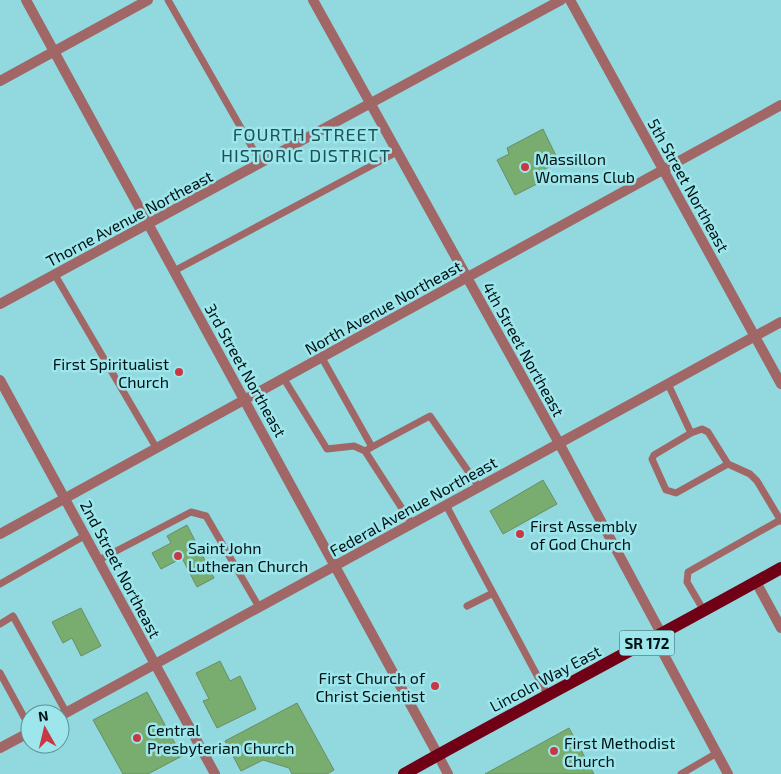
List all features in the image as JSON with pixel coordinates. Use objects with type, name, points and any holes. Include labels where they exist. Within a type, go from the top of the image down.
[{"type":"main road","name":"Lincoln Way East","points":[[404,774],[547,694],[659,636],[781,568]]},
{"type":"street","name":"3rd Street Northeast","points":[[26,0],[246,400],[448,774]]},
{"type":"street","points":[[0,81],[148,0]]},
{"type":"street","name":"4th Street Northeast","points":[[313,0],[559,443],[728,774]]},
{"type":"street","name":"Thorne Avenue Northeast","points":[[0,304],[149,225],[561,0]]},
{"type":"street","name":"5th Street Northeast","points":[[570,0],[781,384]]},
{"type":"street","name":"North Avenue Northeast","points":[[0,534],[781,104]]},
{"type":"street","name":"Federal Avenue Northeast","points":[[70,710],[781,322]]},
{"type":"street","name":"2nd Street Northeast","points":[[0,380],[216,774]]},
{"type":"street","points":[[756,582],[781,628]]},
{"type":"street","points":[[0,748],[20,737]]},
{"type":"lane","points":[[168,0],[261,163]]},
{"type":"lane","points":[[174,271],[397,152]]},
{"type":"lane","points":[[55,275],[157,449]]},
{"type":"lane","points":[[322,358],[372,447]]},
{"type":"lane","points":[[284,379],[327,449],[354,446],[365,451],[412,524]]},
{"type":"lane","points":[[668,384],[691,433]]},
{"type":"lane","points":[[365,451],[430,416],[479,487]]},
{"type":"lane","points":[[704,611],[687,582],[688,572],[781,520],[757,481],[750,474],[728,464],[708,432],[702,429],[691,433],[654,455],[652,459],[666,490],[676,493],[728,464]]},
{"type":"lane","points":[[446,505],[547,694]]},
{"type":"lane","points":[[100,560],[191,512],[196,512],[206,516],[259,607]]},
{"type":"lane","points":[[0,584],[86,535]]},
{"type":"lane","points":[[468,606],[493,593]]},
{"type":"lane","points":[[0,624],[13,616],[58,704]]},
{"type":"lane","points":[[0,673],[20,710]]},
{"type":"lane","points":[[681,774],[717,753]]},
{"type":"building","name":"Massillon Womans Club","points":[[543,129],[559,162],[541,171],[545,180],[515,195],[497,160],[509,154],[507,148]]},
{"type":"building","points":[[543,480],[557,504],[503,534],[490,511]]},
{"type":"building","name":"Saint John Lutheran Church","points":[[187,525],[214,578],[197,587],[182,558],[161,569],[152,553],[171,543],[167,536]]},
{"type":"building","points":[[81,608],[101,646],[81,656],[72,638],[63,643],[52,622]]},
{"type":"building","points":[[220,661],[230,681],[240,676],[256,709],[217,728],[203,701],[209,699],[196,673]]},
{"type":"building","name":"Central Presbyterian Church","points":[[147,692],[182,756],[148,774],[123,774],[93,720]]},
{"type":"building","points":[[297,703],[334,770],[327,774],[292,774],[289,768],[263,760],[241,771],[225,741]]},
{"type":"building","name":"First Methodist Church","points":[[569,728],[594,774],[485,774]]},
{"type":"place","name":"Massillon Womans Club","points":[[525,167]]},
{"type":"place","name":"First Spiritualist Church","points":[[179,372]]},
{"type":"place","name":"First Assembly of God Church","points":[[520,534]]},
{"type":"place","name":"Saint John Lutheran Church","points":[[178,556]]},
{"type":"place","name":"First Church of Christ Scientist","points":[[435,686]]},
{"type":"place","name":"Central Presbyterian Church","points":[[137,738]]},
{"type":"place","name":"First Methodist Church","points":[[554,751]]},
{"type":"district","name":"FOURTH STREET HISTORIC DISTRICT","points":[[306,144]]}]
